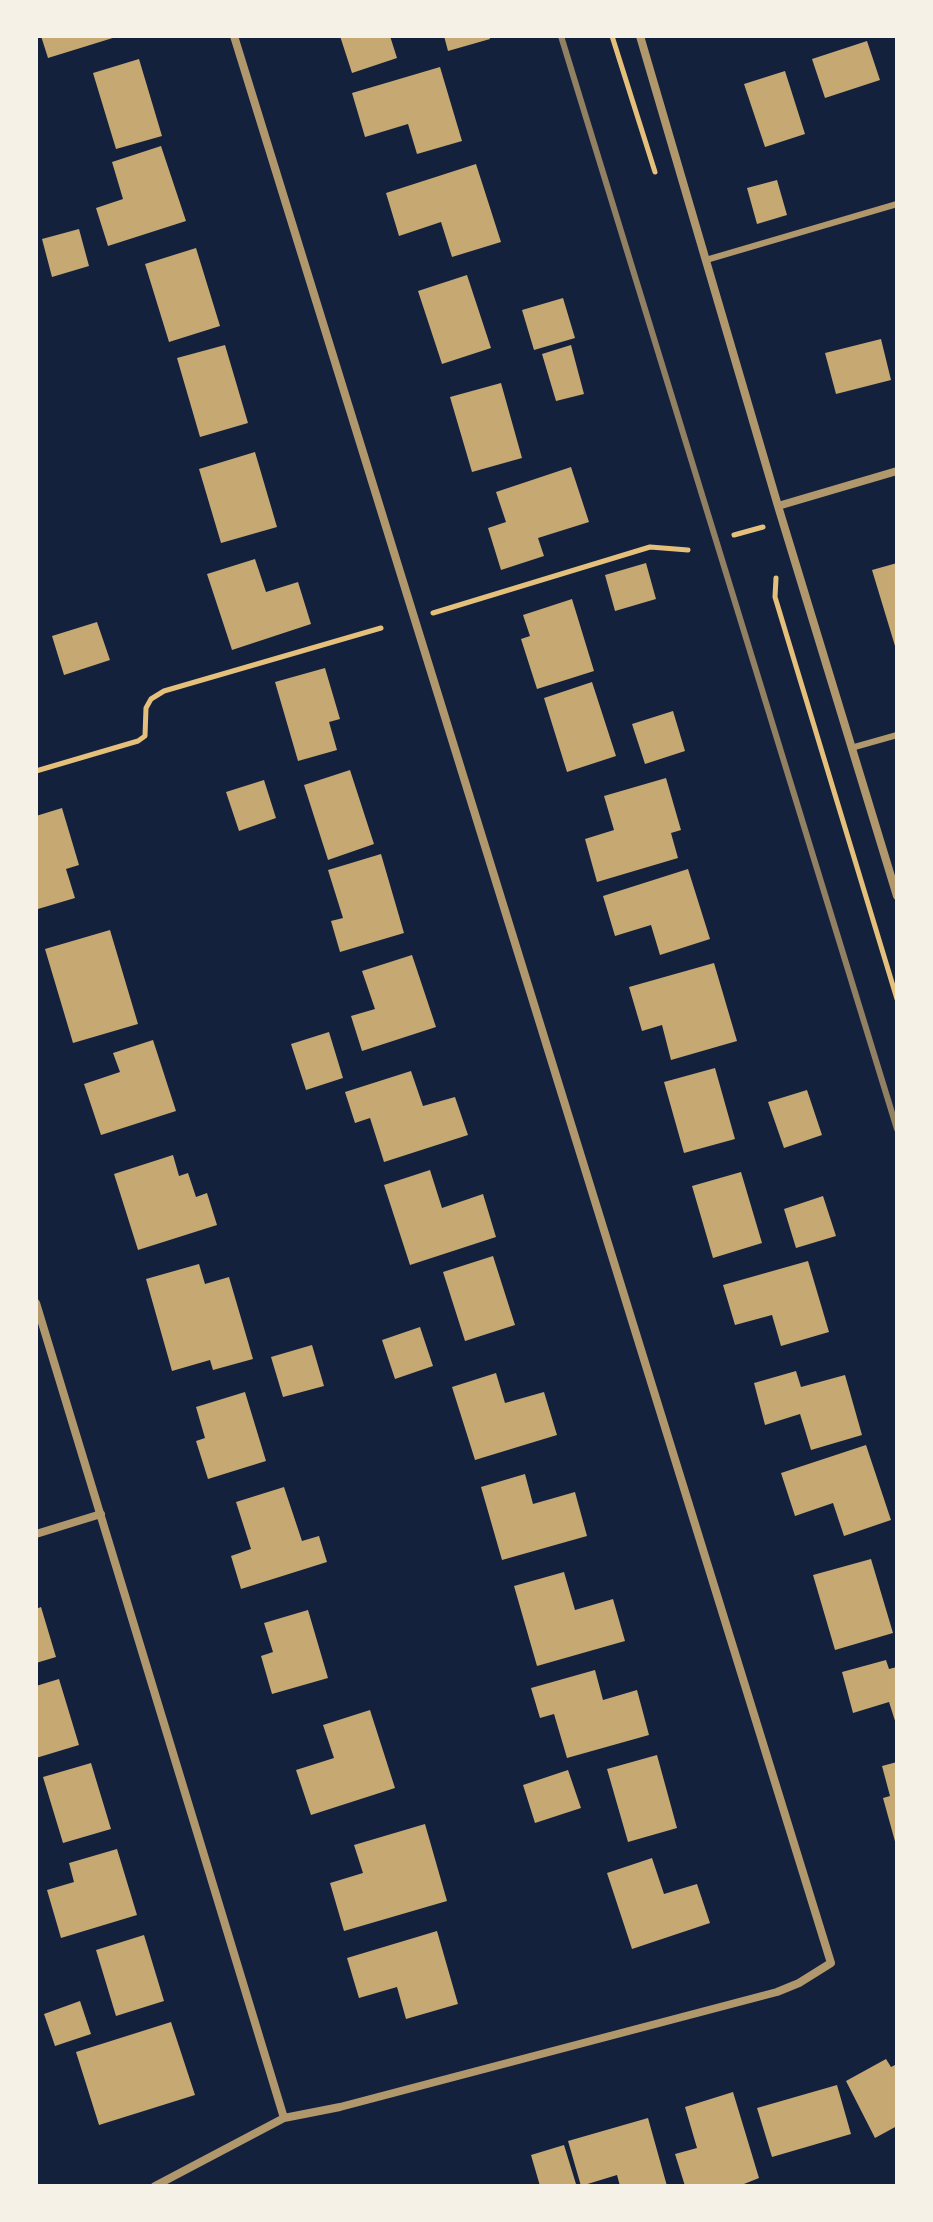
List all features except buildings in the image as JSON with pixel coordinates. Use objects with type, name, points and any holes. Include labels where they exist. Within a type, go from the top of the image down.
[{"type":"street","points":[[155,2186],[284,2118],[340,2107],[777,1992],[799,1983],[831,1963],[234,36]]},
{"type":"street","points":[[640,36],[897,896]]},
{"type":"street","points":[[778,506],[897,471]]},
{"type":"street","points":[[36,1303],[284,2118]]},
{"type":"street","points":[[36,1534],[101,1514]]},
{"type":"lane","points":[[706,260],[897,204]]},
{"type":"lane","points":[[851,748],[897,735]]},
{"type":"path","points":[[734,535],[768,525]]},
{"type":"path","points":[[433,613],[650,547],[688,550]]},
{"type":"path","points":[[776,567],[775,597],[897,999]]},
{"type":"path","points":[[36,771],[138,741],[145,736],[146,708],[151,699],[164,691],[381,628]]},
{"type":"railway","points":[[561,36],[897,1129]]}]
